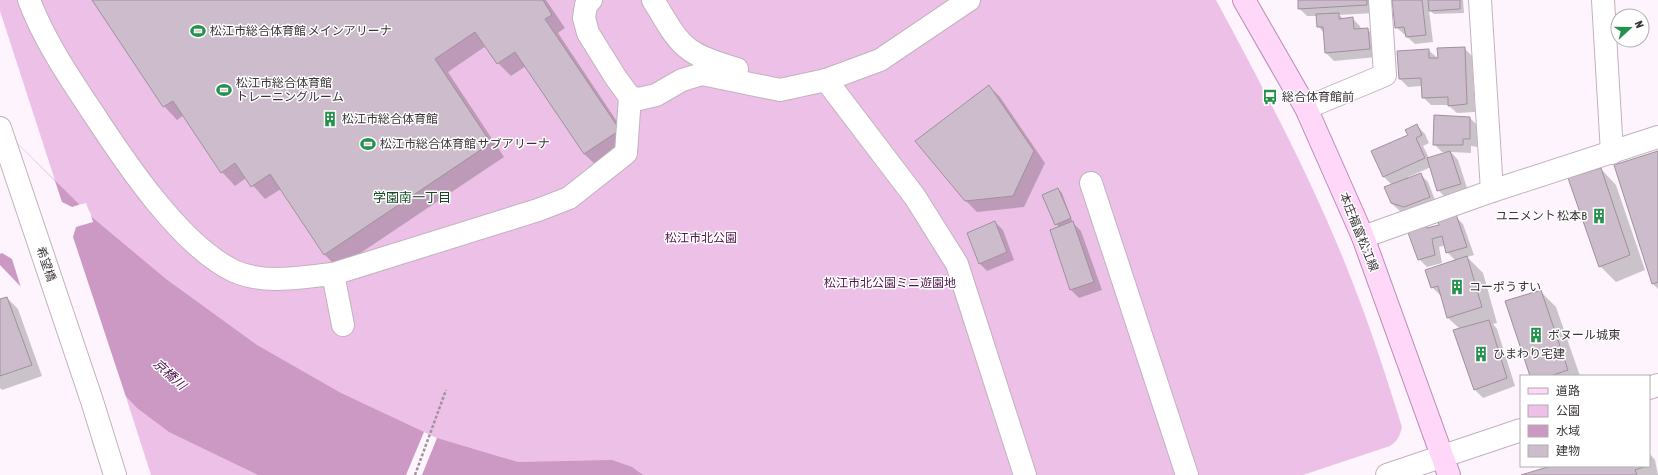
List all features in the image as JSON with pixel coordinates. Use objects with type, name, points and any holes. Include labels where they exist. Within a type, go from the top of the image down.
[{"type":"main road","name":"本庄福富松江線","points":[[1244,0],[1306,108],[1363,236],[1445,465]]},
{"type":"street","points":[[29,0],[66,73],[122,158],[180,229],[191,240],[214,260],[235,272],[255,277],[285,279],[333,274],[538,210],[569,198],[626,152],[630,97]]},
{"type":"street","points":[[591,0],[586,5],[584,18],[588,33],[616,78],[630,97],[639,100],[647,98],[682,80],[702,74],[780,90],[826,80],[880,60],[969,0]]},
{"type":"street","points":[[653,0],[678,38],[690,50],[703,58],[798,85]]},
{"type":"street","points":[[1306,108],[1385,75],[1380,0]]},
{"type":"street","points":[[1480,0],[1492,191]]},
{"type":"street","points":[[1603,0],[1612,153]]},
{"type":"street","points":[[826,80],[915,197],[957,264],[1025,475]]},
{"type":"street","name":"希望橋","points":[[0,128],[92,401],[115,475]]},
{"type":"street","points":[[1363,236],[1492,191],[1658,137]]},
{"type":"street","points":[[1090,183],[1187,475]]},
{"type":"street","points":[[333,274],[343,325]]},
{"type":"street","points":[[1387,475],[1445,465],[1520,430]]},
{"type":"path","points":[[415,475],[446,390]]},
{"type":"green space","name":"松江市北公園","points":[[0,0],[1216,0],[1290,141],[1339,249],[1361,303],[1402,427],[1397,440],[1390,446],[1303,475],[151,475],[126,397],[93,222],[86,203],[72,207],[62,202],[0,11]]},
{"type":"water","name":"京橋川","points":[[0,126],[93,218],[166,279],[257,345],[341,393],[437,438],[518,462],[612,460],[632,467],[643,475],[258,475],[169,432],[137,408],[0,265]]},
{"type":"pier","points":[[0,126],[55,181],[62,202],[72,207],[81,204],[90,212],[93,222],[76,227],[73,237],[126,397],[21,288],[12,259],[2,253],[0,254]]},
{"type":"pier","points":[[424,432],[437,438],[422,475],[406,475]]},
{"type":"building","name":"松江市総合体育館","points":[[92,0],[543,0],[552,15],[545,19],[620,130],[584,154],[515,52],[497,64],[475,32],[435,59],[491,143],[324,255],[270,174],[251,187],[235,163],[221,173],[173,101],[163,107]]},
{"type":"building","points":[[1298,0],[1367,0],[1367,5],[1298,9]]},
{"type":"building","points":[[1392,0],[1422,0],[1426,35],[1406,37],[1404,27],[1395,28]]},
{"type":"building","points":[[1428,0],[1460,0],[1460,9],[1429,11]]},
{"type":"building","points":[[1339,13],[1339,19],[1353,17],[1354,29],[1368,28],[1370,49],[1325,53],[1323,27],[1317,27],[1316,14]]},
{"type":"building","points":[[1465,47],[1467,104],[1448,106],[1448,97],[1422,98],[1421,78],[1399,79],[1397,51],[1429,49],[1429,58],[1438,58],[1437,48]]},
{"type":"building","points":[[989,85],[1034,151],[1013,196],[965,201],[915,141]]},
{"type":"building","points":[[1434,115],[1470,117],[1470,139],[1463,139],[1463,145],[1433,145]]},
{"type":"building","points":[[1417,124],[1422,135],[1416,138],[1425,158],[1383,177],[1371,151],[1408,135],[1405,130]]},
{"type":"building","points":[[1450,151],[1461,184],[1437,191],[1427,158]]},
{"type":"building","points":[[1658,151],[1658,282],[1652,284],[1614,165]]},
{"type":"building","name":"ユニメント 松本B","points":[[1601,168],[1630,255],[1599,267],[1568,178]]},
{"type":"building","points":[[1421,173],[1430,197],[1404,207],[1391,203],[1384,187]]},
{"type":"building","points":[[1058,188],[1071,218],[1055,225],[1042,195]]},
{"type":"building","points":[[1456,214],[1467,247],[1446,253],[1442,236],[1432,239],[1435,255],[1418,260],[1407,230],[1425,224],[1427,228],[1439,225],[1437,220]]},
{"type":"building","points":[[995,221],[1007,252],[979,264],[967,233]]},
{"type":"building","points":[[1073,221],[1094,282],[1070,290],[1050,230]]},
{"type":"building","name":"コーポうすい","points":[[1467,256],[1482,307],[1447,318],[1438,286],[1431,288],[1425,270]]},
{"type":"building","name":"ボヌール城東","points":[[1541,290],[1568,370],[1553,375],[1530,375],[1505,301]]},
{"type":"building","points":[[7,297],[32,365],[0,376],[0,299]]},
{"type":"building","name":"ひまわり宅建","points":[[1489,320],[1507,378],[1474,390],[1453,330]]},
{"type":"building","points":[[1548,467],[1644,467],[1635,470],[1637,475],[1521,475]]},
{"type":"place","name":"松江市総合体育館 メインアリーナ","points":[[198,31]]},
{"type":"place","name":"松江市総合体育館 トレーニングルーム","points":[[224,90]]},
{"type":"place","name":"総合体育館前","points":[[1270,97]]},
{"type":"place","name":"松江市総合体育館","points":[[330,119]]},
{"type":"place","name":"松江市総合体育館 サブアリーナ","points":[[368,144]]},
{"type":"place","name":"ユニメント 松本B","points":[[1599,216]]},
{"type":"place","name":"コーポうすい","points":[[1457,287]]},
{"type":"place","name":"ボヌール城東","points":[[1536,335]]},
{"type":"place","name":"ひまわり宅建","points":[[1481,354]]},
{"type":"district","name":"学園南一丁目","points":[[412,197]]},
{"type":"park label","name":"松江市北公園ミニ遊園地","points":[[890,283]]}]
